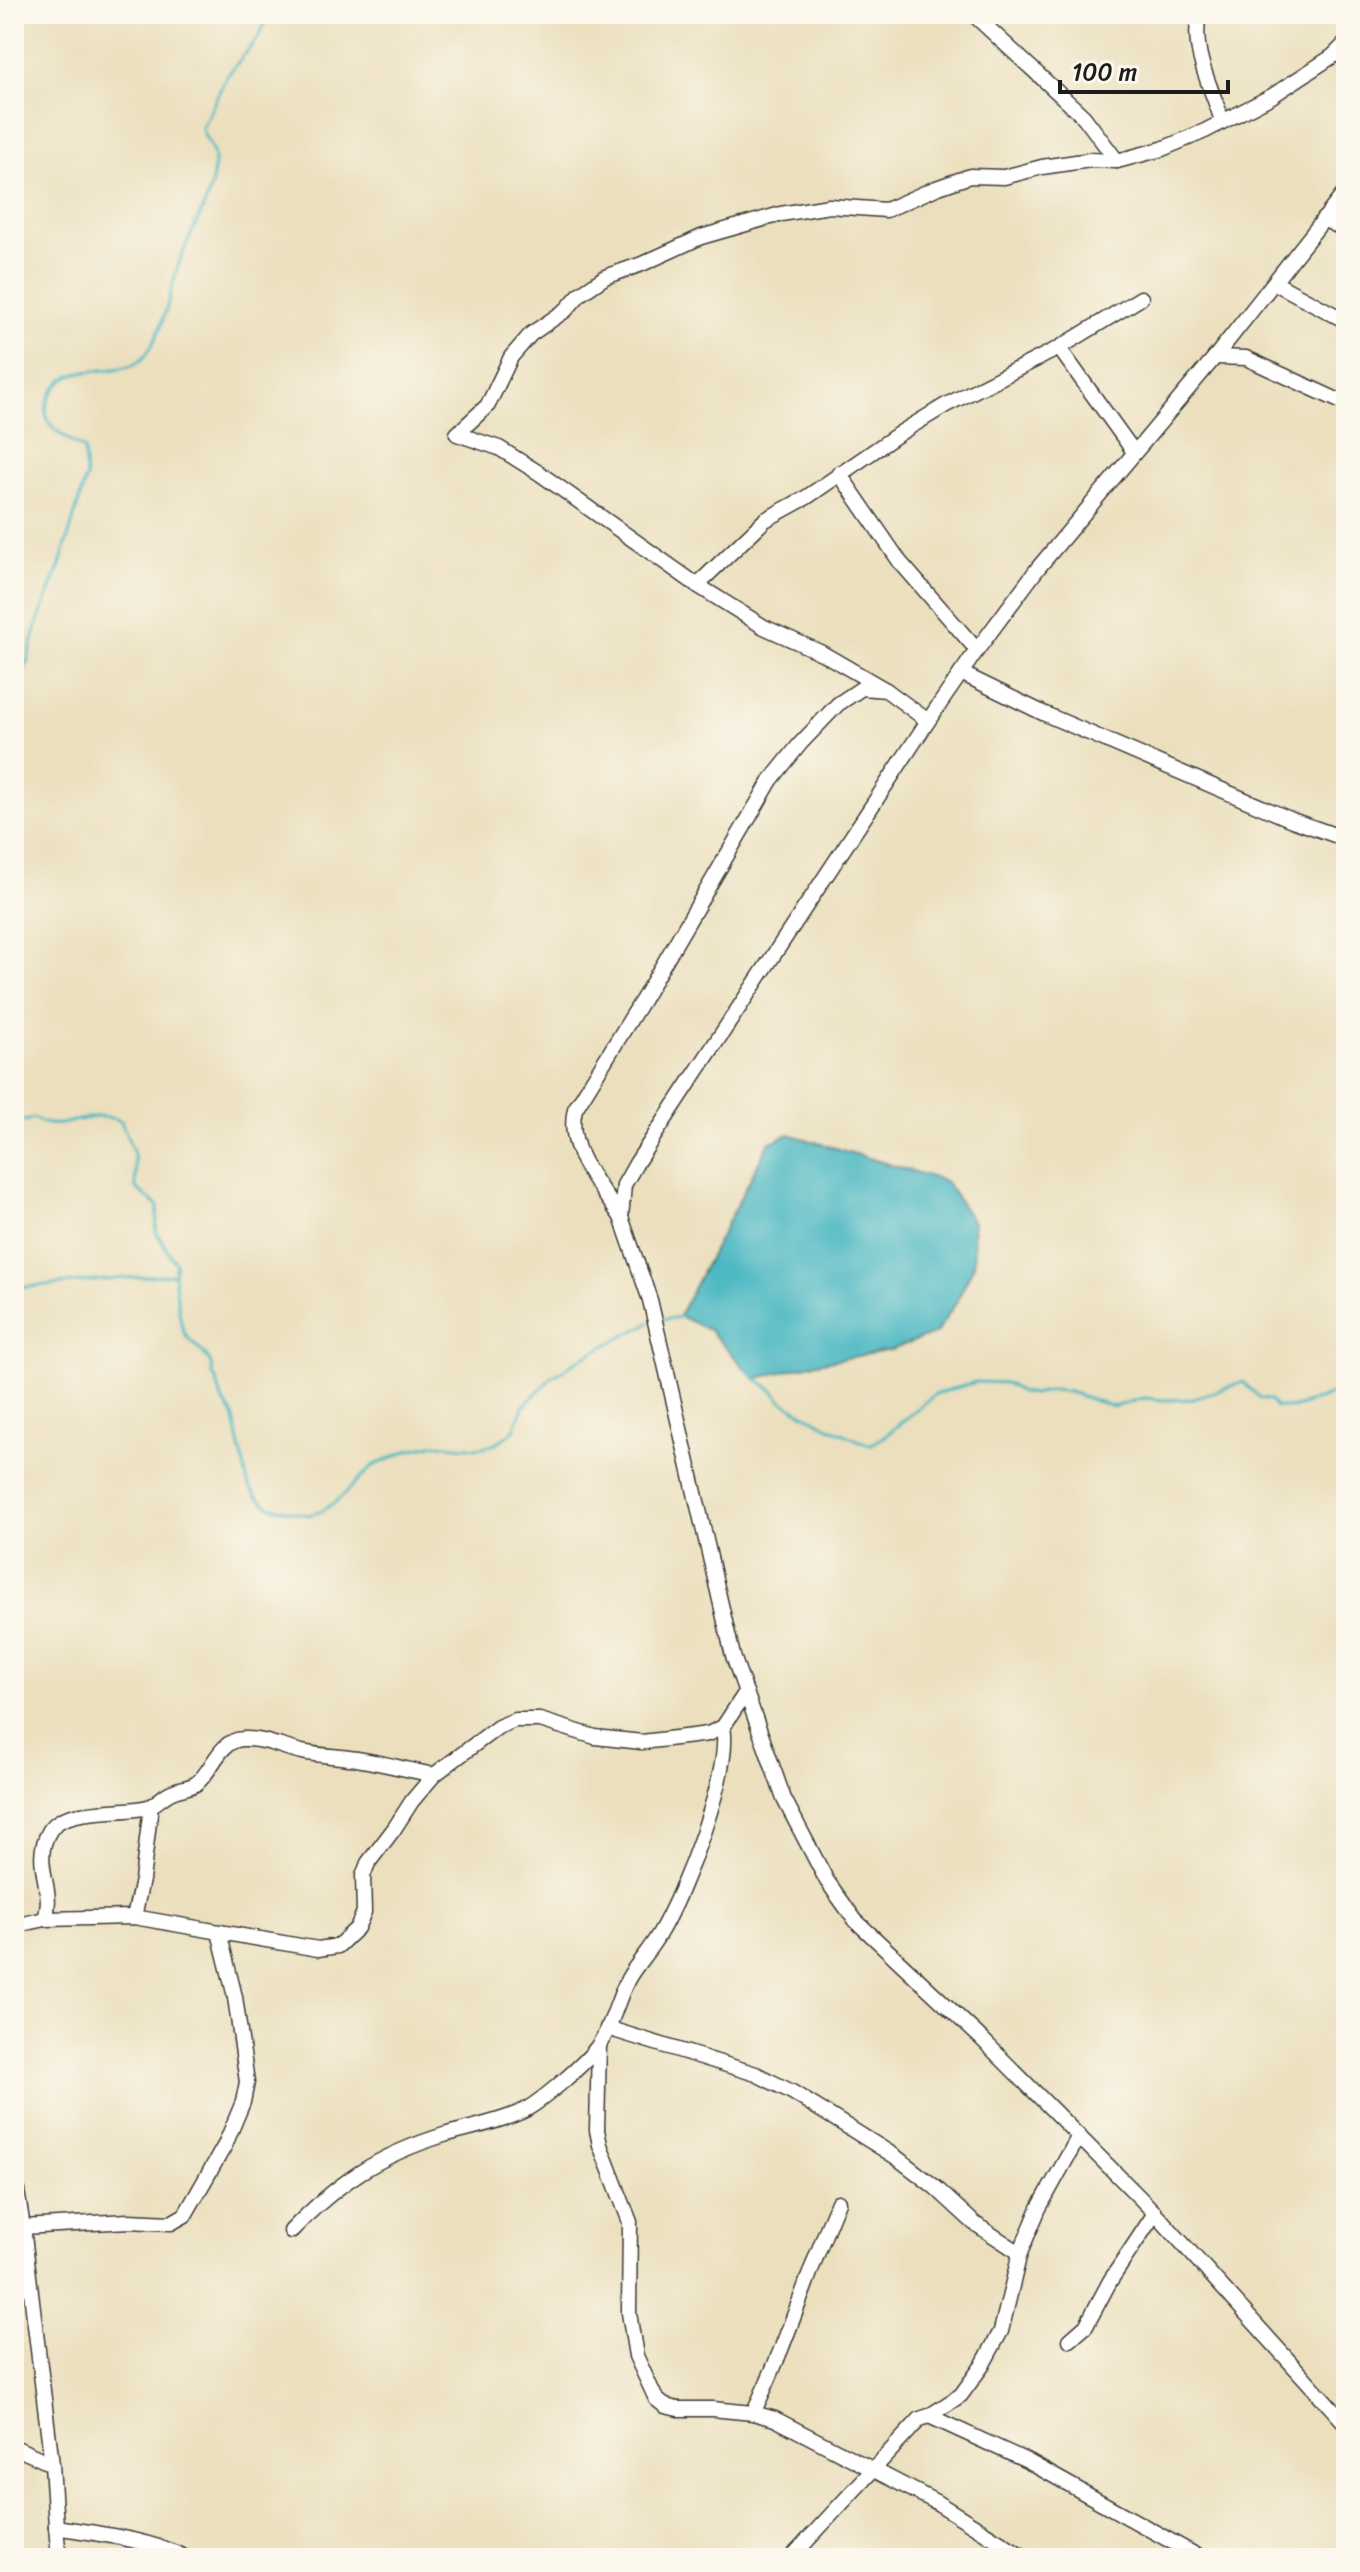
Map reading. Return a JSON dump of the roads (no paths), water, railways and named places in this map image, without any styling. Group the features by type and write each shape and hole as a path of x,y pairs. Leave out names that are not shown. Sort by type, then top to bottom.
{"street":[{"path":"973,14 1084,117 1117,161"},
{"path":"1199,14 1197,46 1200,62 1222,121"},
{"path":"928,721 886,690 822,653 764,627 697,585 499,448 457,434 488,405 511,357 531,334 605,277 701,237 781,214 829,206 886,210 970,176 1004,177 1074,162 1117,161 1162,149 1205,131 1272,96 1333,56 1346,43"},
{"path":"621,1217 624,1185 637,1162 977,650 1038,568 1215,357 1346,191"},
{"path":"1323,219 1346,230"},
{"path":"1275,283 1346,321"},
{"path":"697,585 765,520 807,497 946,405 1059,348 1141,298"},
{"path":"1059,348 1134,452"},
{"path":"1215,357 1246,358 1346,404"},
{"path":"839,473 900,562 977,650"},
{"path":"961,673 1011,700 1292,820 1346,839"},
{"path":"886,690 862,688 838,704 771,780 575,1109 571,1125 576,1148 621,1217 650,1300 733,1656 784,1799 827,1881 855,1920 982,2039 1155,2213 1346,2424"},
{"path":"14,1926 45,1919 134,1917 318,1949 338,1946 357,1928 364,1912 363,1876 368,1863 412,1801 434,1775 498,1727 515,1720 540,1720 595,1737 642,1742 708,1734 723,1727 746,1692"},
{"path":"291,2231 319,2201 357,2172 438,2137 527,2109 576,2070 599,2045 629,1979 660,1932 694,1855 714,1800 726,1741 723,1727"},
{"path":"45,1919 49,1909 42,1858 44,1843 54,1824 71,1817 151,1806 174,1791 197,1783 229,1742 241,1739 266,1741 304,1753 356,1759 434,1775"},
{"path":"134,1917 151,1806"},
{"path":"23,2227 128,2221 171,2223 185,2215 225,2145 246,2093 235,1997 219,1932"},
{"path":"607,2028 756,2074 792,2092 896,2157 974,2223 1020,2253"},
{"path":"599,2045 597,2130 630,2222 629,2313 636,2356 656,2399 665,2406 678,2409 753,2413 775,2419 936,2502 1026,2558"},
{"path":"791,2558 920,2419 961,2395 982,2366 1001,2331 1020,2253 1049,2188 1079,2136"},
{"path":"14,2173 52,2464 59,2558"},
{"path":"753,2413 776,2366 838,2202"},
{"path":"1070,2340 1086,2326 1110,2281 1155,2213"},
{"path":"929,2416 1027,2461 1201,2558"},
{"path":"14,2447 52,2464"},
{"path":"56,2527 116,2536 187,2558"}],"water":[{"path":"789,1134 945,1181 973,1222 974,1265 956,1303 936,1333 891,1350 812,1364 755,1379 709,1330 679,1316 769,1143"}],"waterway":[{"path":"14,687 27,662 86,477 84,449 51,424 47,418 48,401 56,387 67,378 133,365 143,358 157,336 180,260 202,212 213,175 214,157 202,128 226,77 258,38 269,14"},
{"path":"14,1117 52,1124 99,1117 121,1121 134,1154 136,1188 158,1206 156,1232 176,1264 174,1274"},
{"path":"14,1288 174,1274 182,1327 210,1362 222,1400 233,1415 248,1484 257,1497 269,1506 307,1515 320,1512 336,1502 373,1466 410,1450 436,1444 477,1448 496,1444 514,1430 523,1407 552,1377 649,1323"},
{"path":"660,1320 680,1317"},
{"path":"747,1370 785,1403 826,1426 870,1445 935,1394 976,1382 1005,1383 1021,1392 1033,1394 1053,1390 1069,1392 1114,1407 1143,1398 1193,1399 1243,1382 1260,1398 1270,1400 1275,1407 1293,1408 1346,1389"}]}
